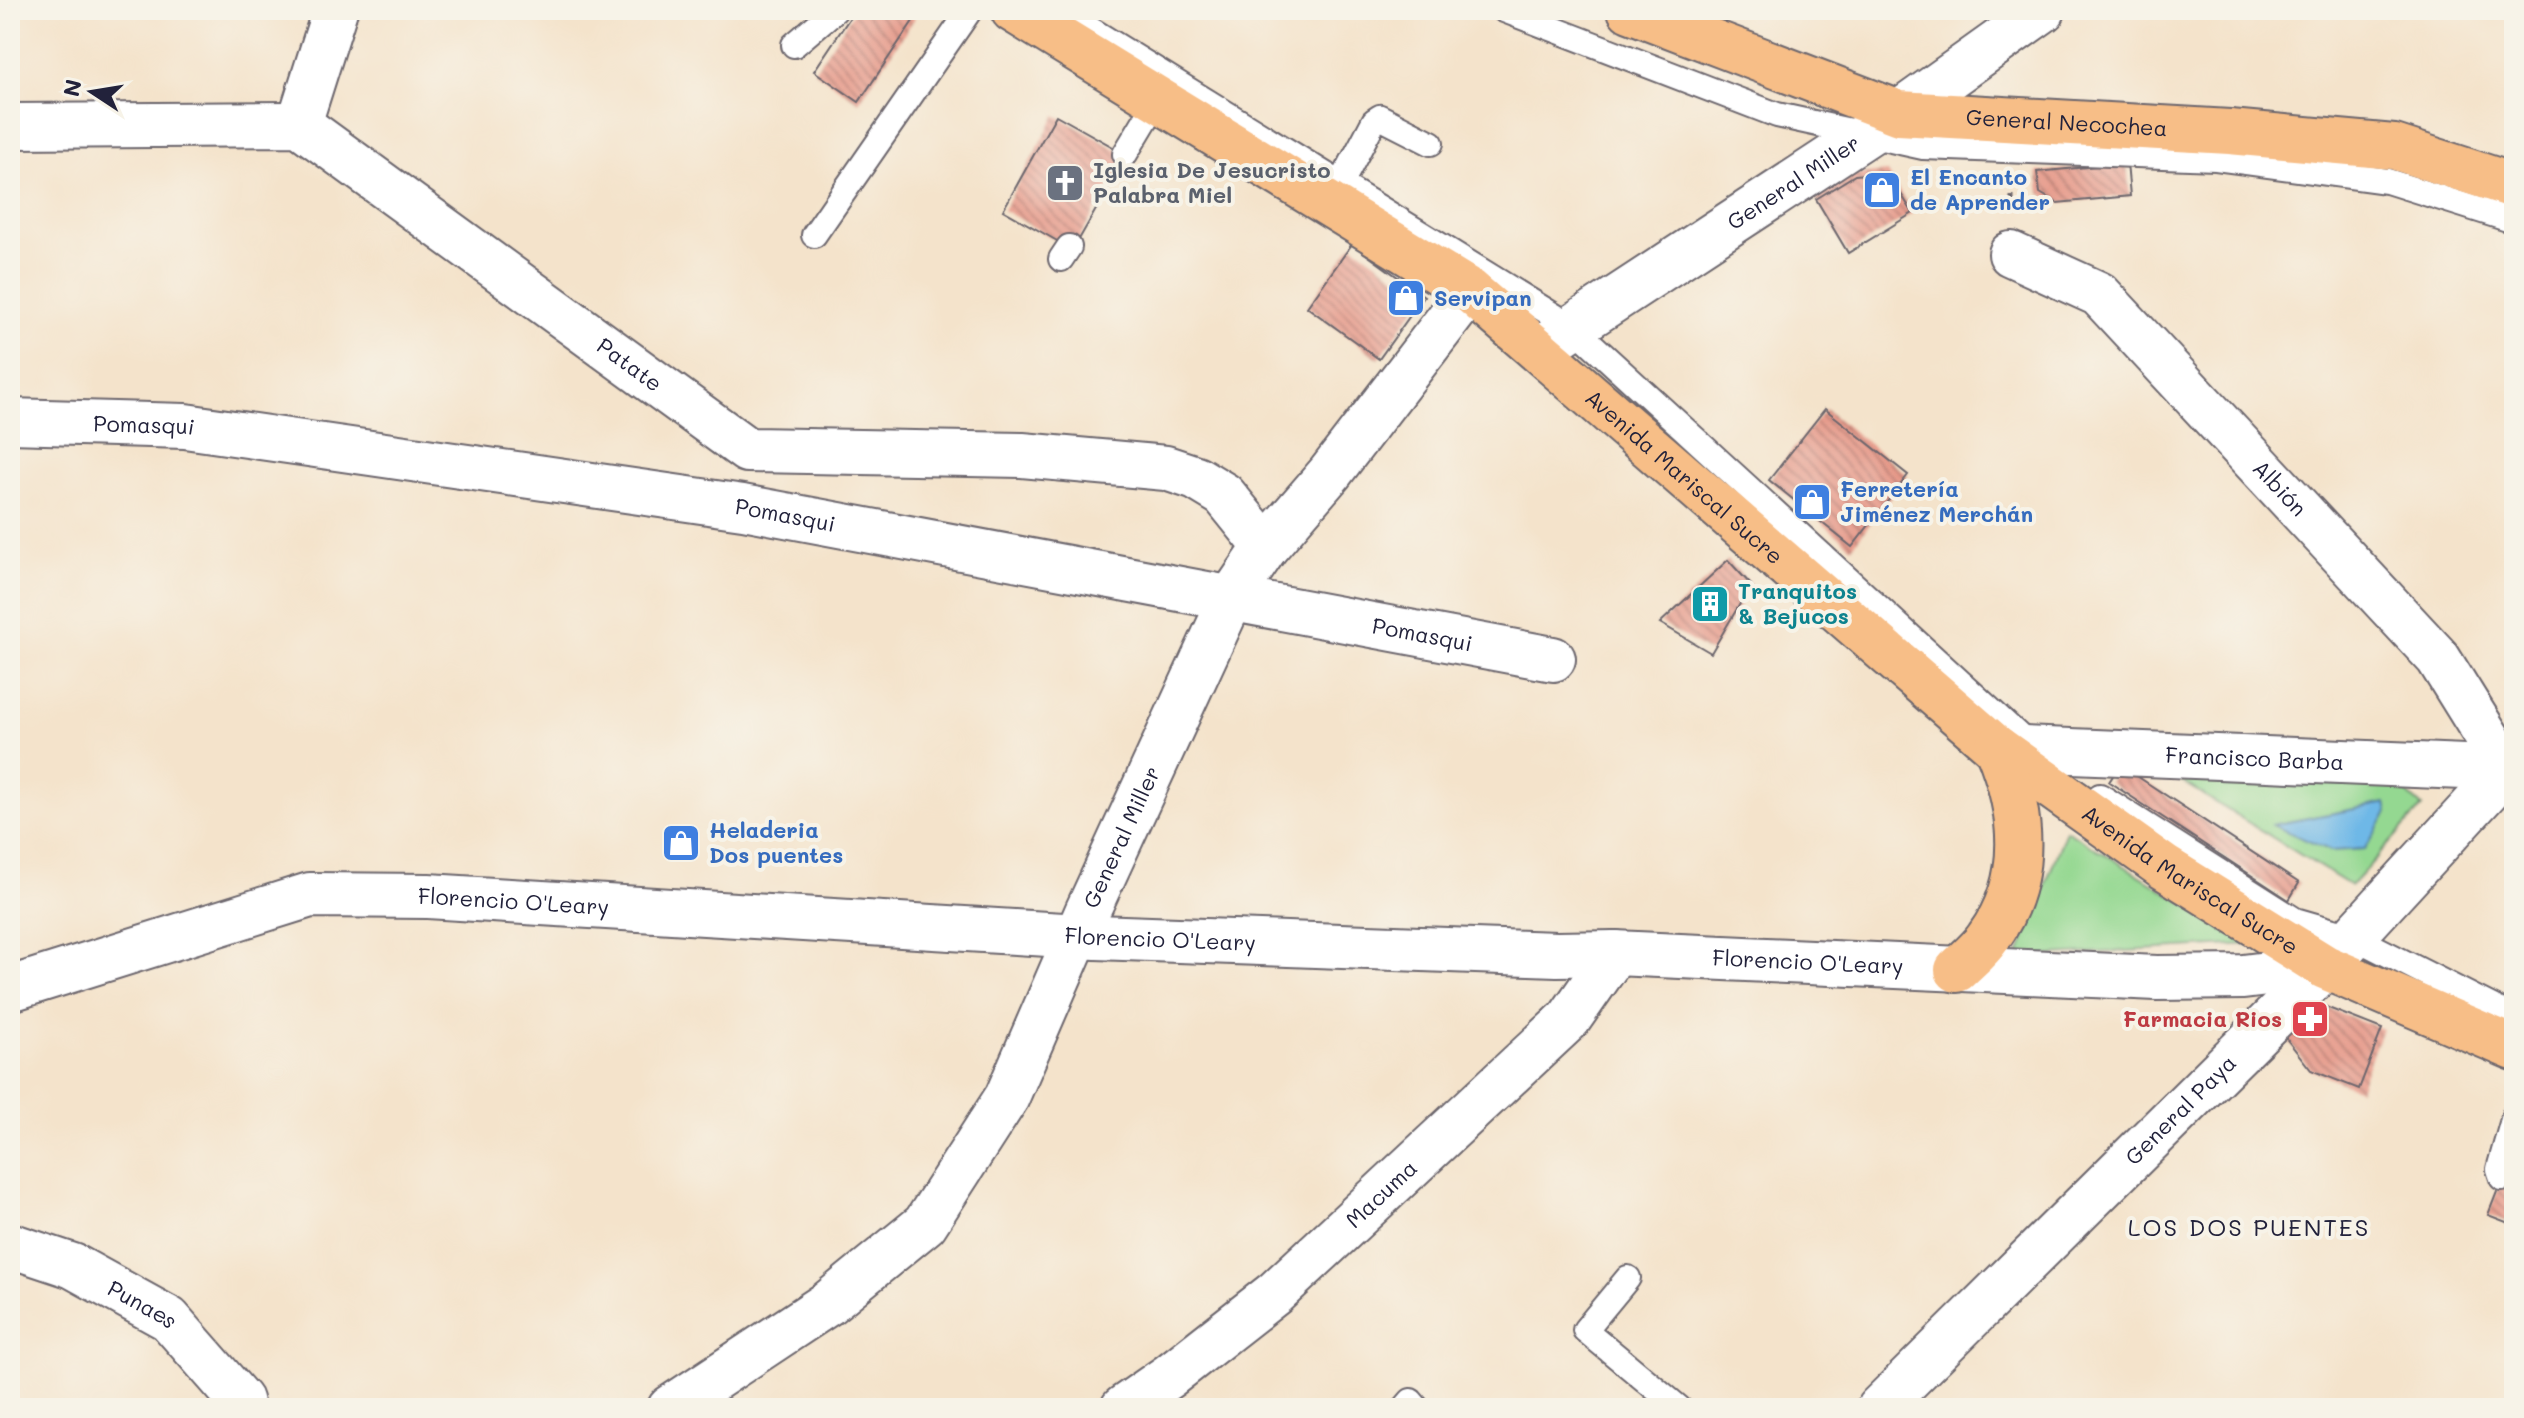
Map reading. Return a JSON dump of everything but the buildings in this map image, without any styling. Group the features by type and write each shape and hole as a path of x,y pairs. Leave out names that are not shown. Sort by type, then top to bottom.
{"main road":[{"name":"Avenida Mariscal Sucre","path":"1013,10 1158,99 1336,194 1470,291 1558,338 2016,749 2164,867 2340,952 2514,1048"},
{"name":"General Necochea","path":"1630,10 1883,124 2230,132 2394,147 2514,186"},
{"path":"1957,970 1988,938 2009,896 2018,856 2019,817 2013,787 2016,749"}],"street":[{"path":"10,126 299,124 335,10"},
{"name":"General Miller","path":"1558,338 1883,124 2043,10"},
{"name":"Patate","path":"299,124 747,450"},
{"name":"Albión","path":"2011,254 2099,294 2438,658 2510,769"},
{"name":"General Miller","path":"670,1408 827,1304 925,1224 1007,1097 1076,936 1232,597 1266,547 1330,473 1470,291"},
{"name":"Pomasqui","path":"10,421 185,426 743,507 1553,659"},
{"path":"743,507 735,492 735,475 747,450 1022,455 1166,468 1196,478 1224,495 1266,547"},
{"name":"Francisco Barba","path":"2016,749 2510,769"},
{"name":"General Paya","path":"1879,1408 2340,952 2510,769"},
{"name":"Florencio O'Leary","path":"10,989 310,895 428,896 1076,936 1557,954 1615,953 2171,978 2243,977 2340,952"},
{"name":"Macuma","path":"1123,1408 1275,1293 1569,1019 1615,953"},
{"name":"Punaes","path":"10,1245 73,1266 169,1319 240,1400 242,1408"}],"lane":[{"path":"794,45 835,10"},
{"path":"814,235 970,10"},
{"path":"1059,10 1558,338"},
{"path":"1504,10 1777,115 1883,124 1923,147 2216,158 2371,179 2514,221"},
{"path":"1125,154 1158,99"},
{"path":"1336,194 1374,121 1380,117 1431,143"},
{"path":"2340,952 2514,1018"},
{"path":"2505,1165 2514,1116"},
{"path":"1628,1278 1585,1330 1679,1408"},
{"path":"1405,1408 1411,1401 1417,1408"}],"path":[{"path":"2011,254 2013,151"}],"green space":[{"path":"2176,778 2399,786 2422,807 2351,886"},
{"path":"2066,830 2251,944 2018,957"}],"water":[{"path":"2386,803 2388,812 2365,849 2331,851 2272,825"}],"place":[{"name":"Iglesia De Jesucristo Palabra Miel","path":"1065,183"},
{"name":"El Encanto de Aprender","path":"1882,190"},
{"name":"Servipan","path":"1406,298"},
{"name":"Ferretería Jiménez Merchán","path":"1812,502"},
{"name":"Tranquitos & Bejucos","path":"1710,604"},
{"name":"Heladeria Dos puentes","path":"681,843"},
{"name":"Farmacia Rios","path":"2310,1019"}],"district":[{"name":"LOS DOS PUENTES","path":"2249,1228"}]}
